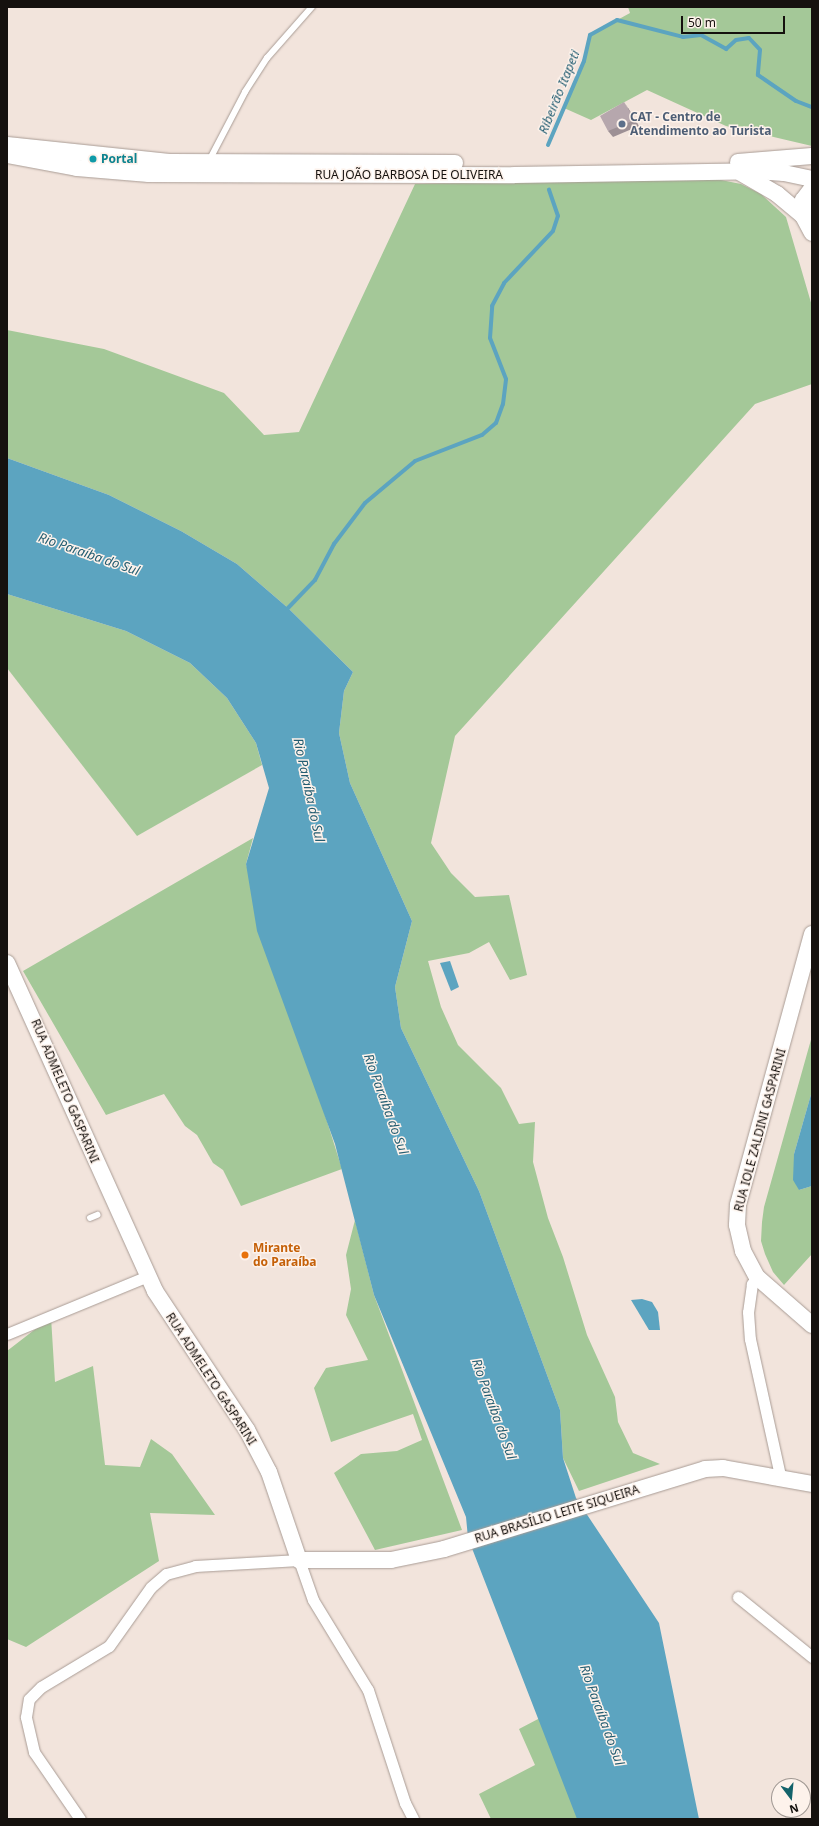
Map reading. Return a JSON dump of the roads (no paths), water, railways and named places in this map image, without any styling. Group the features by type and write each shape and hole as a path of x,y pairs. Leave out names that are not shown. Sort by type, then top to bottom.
{"main road":[{"name":"RUA JOÃO BARBOSA DE OLIVEIRA","path":"7,144 162,162 208,164 716,163 812,156"},
{"name":"RUA JOÃO BARBOSA DE OLIVEIRA","path":"7,155 77,168 157,174 514,175 738,171 784,172 812,179"},
{"path":"738,171 764,184 803,216 812,232"},
{"path":"803,216 803,200 812,188"},
{"name":"RUA IOLE ZALDINI GASPARINI","path":"812,934 738,1205 737,1226 743,1252 756,1277 812,1325"},
{"name":"RUA ADMELETO GASPARINI","path":"7,963 148,1276 197,1357 247,1430 269,1472 299,1560"},
{"name":"RUA BRASÍLIO LEITE SIQUEIRA","path":"299,1560 391,1560 444,1549 705,1469 723,1468 780,1476 812,1484"}],"street":[{"path":"7,1334 148,1276"},
{"path":"756,1277 752,1284 748,1312 750,1339 780,1476"},
{"path":"80,1819 34,1752 26,1717 29,1699 41,1687 108,1646 151,1588 166,1574 195,1566 299,1560"},
{"name":"RUA ADMELETO GASPARINI","path":"299,1560 316,1607 368,1690 405,1802 413,1819"},
{"path":"738,1597 812,1657"}],"lane":[{"path":"208,164 244,92 267,58 312,7"},
{"path":"90,1218 97,1215"}],"water":[{"name":"Rio Paraíba do Sul","path":"7,458 109,495 181,531 237,564 288,608 353,672 344,691 339,733 350,783 412,921 395,987 401,1028 479,1191 560,1410 563,1458 576,1498 659,1623 699,1819 577,1819 468,1538 466,1517 374,1295 335,1144 257,931 246,864 269,788 256,743 227,698 190,663 126,631 7,594"},
{"path":"450,961 459,987 451,991 440,963"},
{"path":"812,1091 812,1186 799,1190 793,1180 794,1154"},
{"path":"642,1299 652,1302 658,1312 660,1330 649,1330 631,1300"}],"waterway":[{"name":"Ribeirão Itapeti","path":"548,145 584,61 590,35 617,20 683,37 701,35 726,49 736,40 749,38 760,50 758,75 796,101 812,107"},
{"path":"288,608 315,580 334,544 365,503 415,461 482,435 496,423 503,404 506,379 490,338 492,306 504,283 553,231 558,216 549,190"}],"place":[{"name":"CAT - Centro de Atendimento ao Turista","path":"622,124"},
{"name":"Portal","path":"93,159"},
{"name":"Mirante do Paraíba","path":"245,1255"}]}
